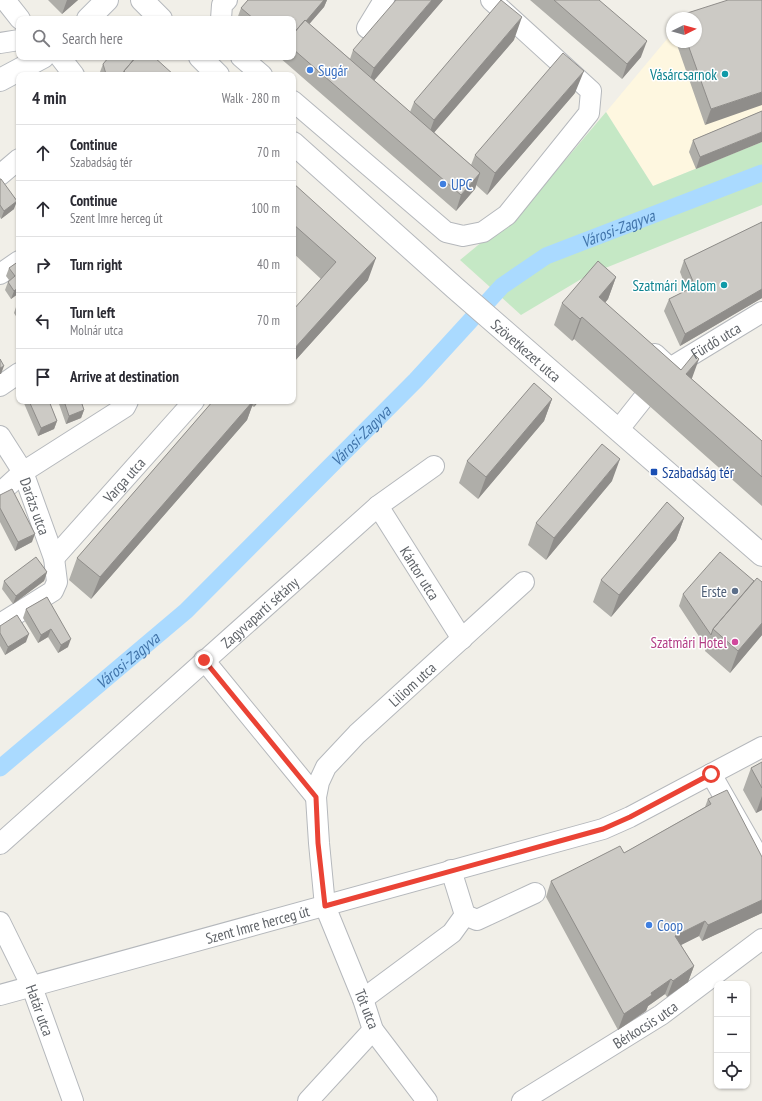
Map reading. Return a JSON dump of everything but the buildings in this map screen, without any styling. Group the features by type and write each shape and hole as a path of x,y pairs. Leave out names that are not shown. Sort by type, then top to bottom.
{"street":[{"path":"5,0 18,16"},
{"path":"142,0 159,16"},
{"path":"221,16 222,5 227,0"},
{"path":"367,28 384,0"},
{"path":"296,104 446,232 463,236 483,232 507,214 589,113 591,91 491,0"},
{"path":"0,43 16,40"},
{"path":"0,80 37,60"},
{"path":"62,60 72,72"},
{"path":"203,60 215,72"},
{"path":"244,60 258,72"},
{"name":"Szövetkezet utca","path":"296,146 456,288 762,555"},
{"path":"0,176 16,162"},
{"path":"0,274 16,263"},
{"name":"Fürdő utca","path":"642,342 670,368 762,312"},
{"path":"0,386 16,375"},
{"path":"619,429 642,400"},
{"path":"0,493 23,472 127,404"},
{"name":"Varga utca","path":"54,558 191,404"},
{"name":"Darázs utca","path":"0,436 23,472 54,558 56,582 53,591 0,624"},
{"name":"Zagyvaparti sétány","path":"0,844 378,506 434,466"},
{"name":"Kántor utca","path":"378,506 462,639"},
{"name":"Liliom utca","path":"325,906 318,843 316,797 319,782 326,767 357,734 524,582"},
{"path":"204,660 316,797"},
{"path":"762,747 711,774 762,863"},
{"name":"Szent Imre herceg út","path":"0,995 603,829 630,817 711,774"},
{"path":"451,870 465,915"},
{"path":"465,915 477,920 535,893"},
{"name":"Tót utca","path":"325,906 363,999 373,1030 427,1101"},
{"path":"363,999 452,933 465,915"},
{"name":"Határ utca","path":"0,922 32,987 73,1101"},
{"name":"Bérkocsis utca","path":"522,1101 661,1015 762,939"},
{"path":"308,1101 373,1030"}],"shaded area":[{"path":"762,3 762,142 653,186 606,112 666,40 666,48 702,48 702,38"}],"green space":[{"path":"606,112 653,186 762,142 762,205 588,275 521,315 460,260 528,204"}],"waterway":[{"name":"Városi-Zagyva","path":"0,768 186,611 416,380 502,286 546,256 762,173"}],"place":[{"name":"Sugár","path":"310,70"},
{"name":"Vásárcsarnok","path":"725,74"},
{"name":"UPC","path":"443,184"},
{"name":"Szatmári Malom","path":"724,285"},
{"name":"Szabadság tér","path":"654,472"},
{"name":"Erste","path":"735,591"},
{"name":"Szatmári Hotel","path":"735,642"},
{"name":"Coop","path":"649,925"}],"route":[{"path":"204,660 316,797 318,843 325,906 603,829 630,817 711,774"}]}
